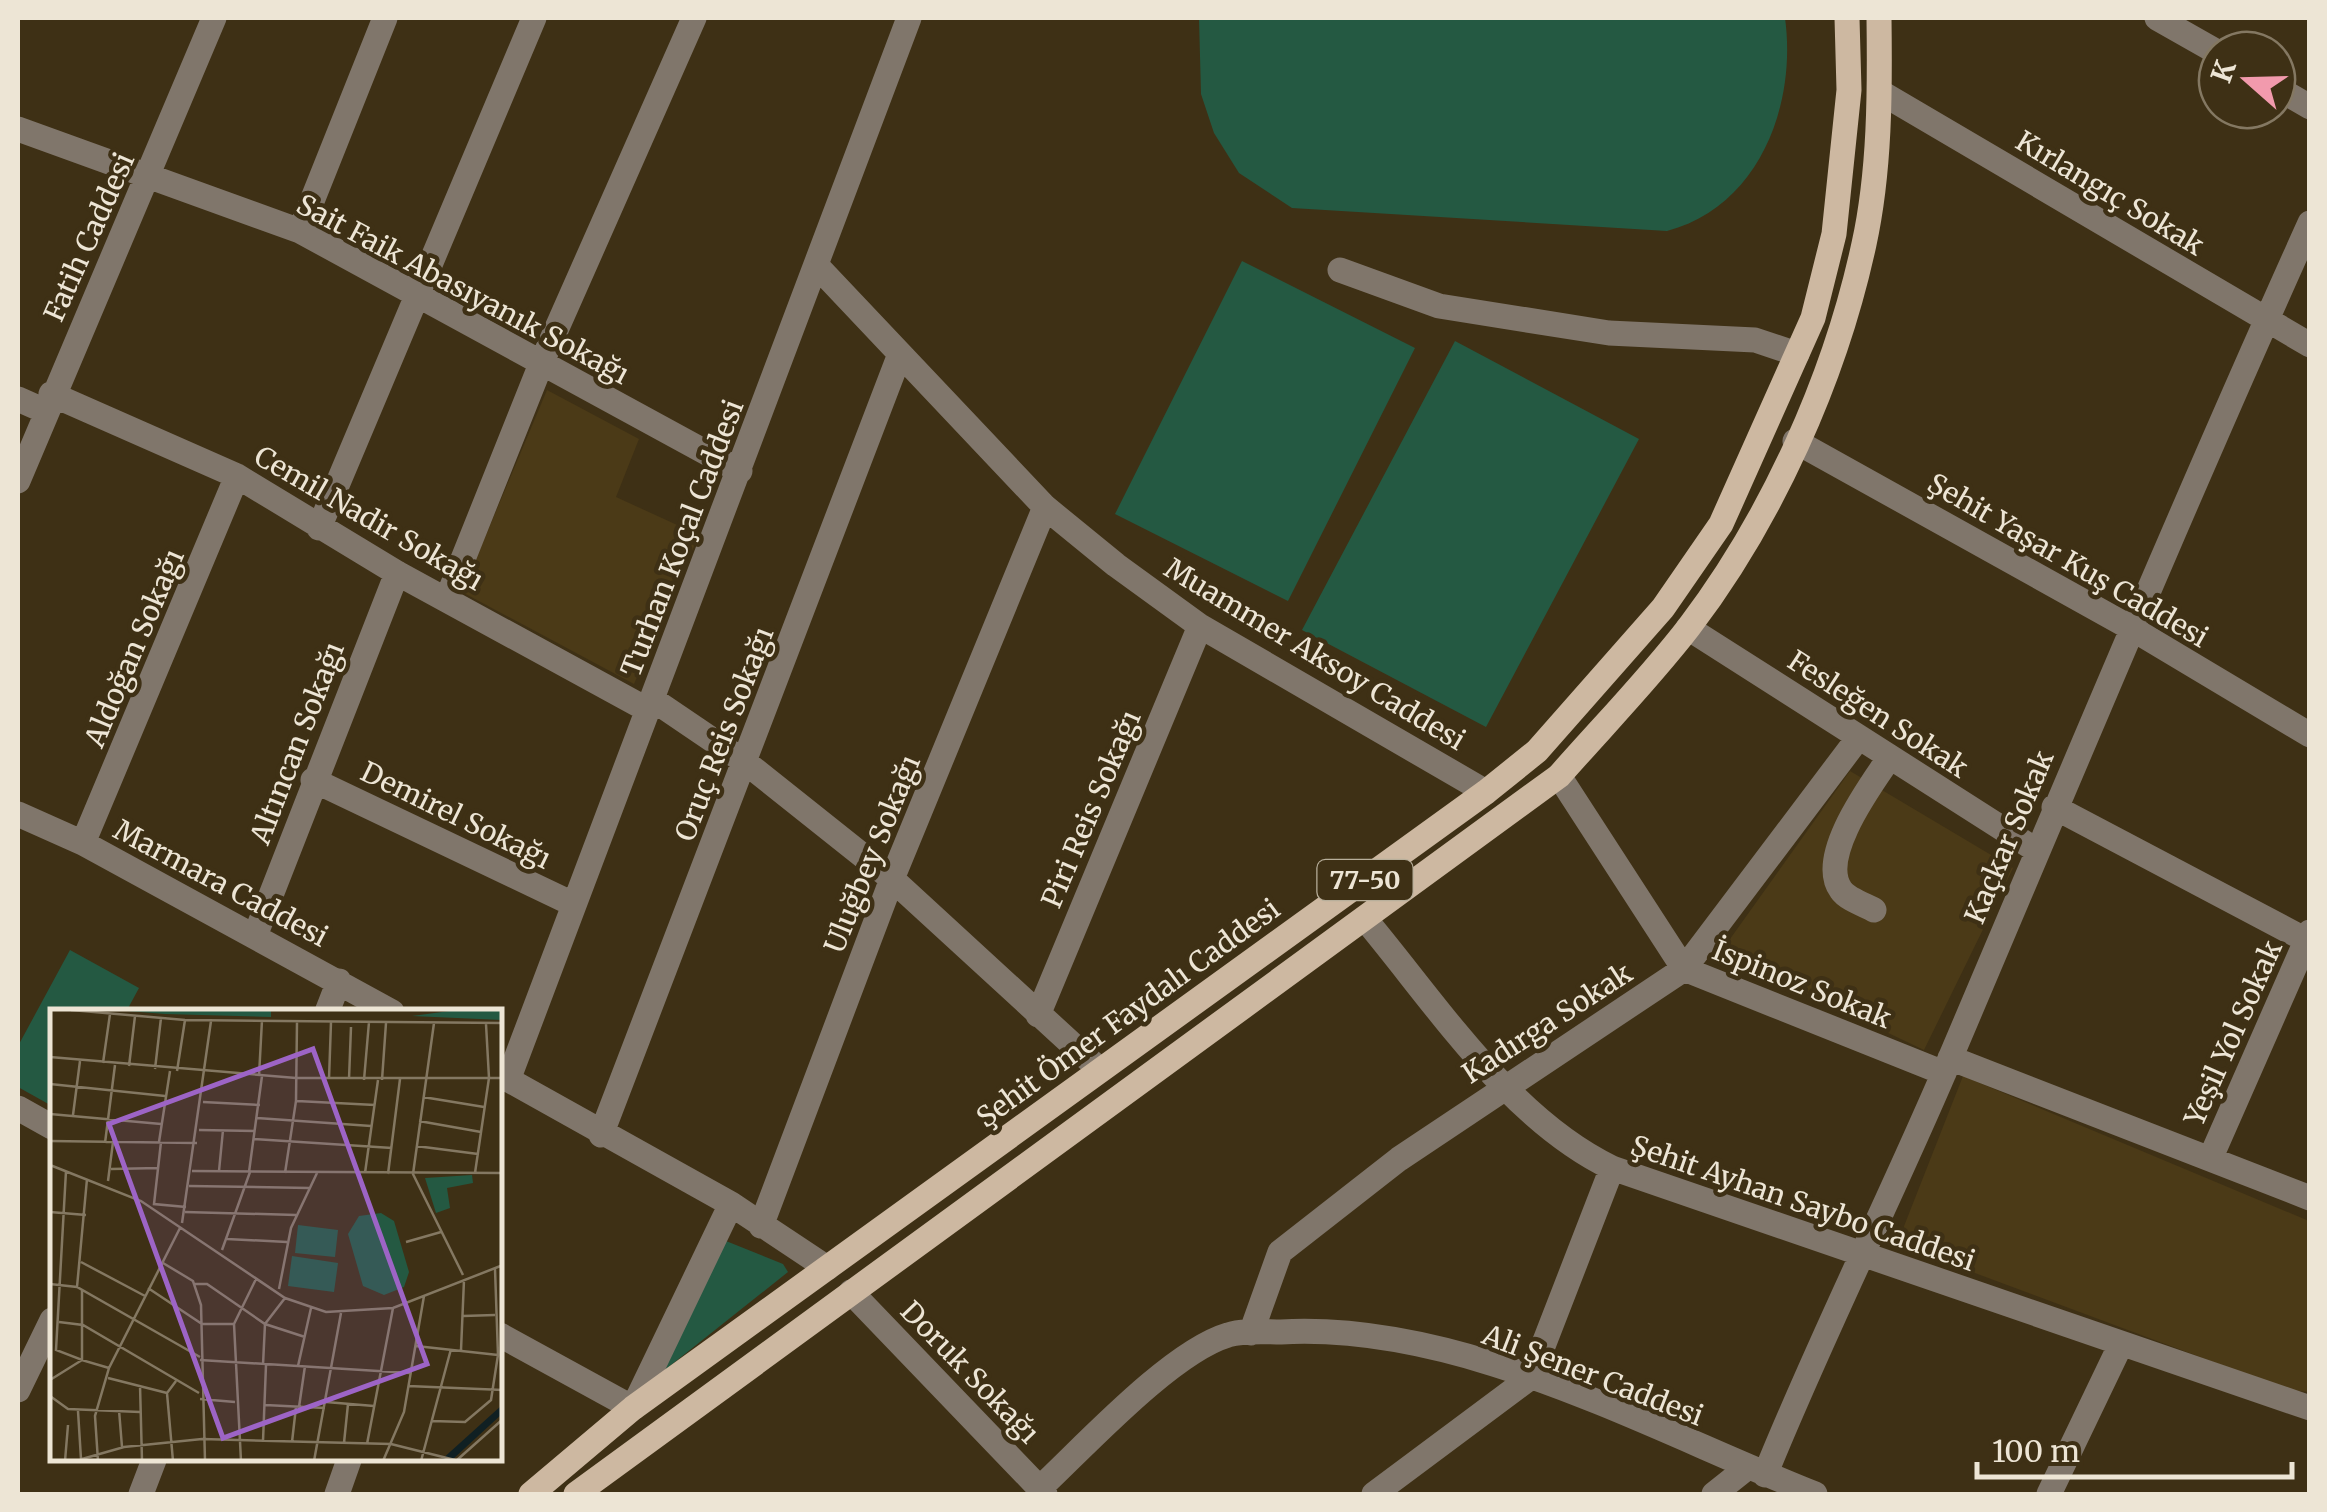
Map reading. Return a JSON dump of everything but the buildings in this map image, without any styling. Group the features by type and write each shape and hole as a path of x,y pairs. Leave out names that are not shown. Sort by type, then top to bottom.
{"main road":[{"name":"Şehit Ömer Faydalı Caddesi","path":"531,1494 633,1408 1486,792 1537,751 1663,608 1721,524 1767,428 1812,318 1834,234 1848,90 1847,18"},
{"name":"77-50","path":"576,1494 1559,776 1688,628 1748,540 1795,441 1842,328 1865,240 1880,92 1878,18"},
{"path":"1767,428 1795,441"},
{"path":"828,1268 851,1292"}],"street":[{"name":"Fatih Caddesi","path":"18,481 48,402 150,177 214,18"},
{"path":"300,231 385,18"},
{"path":"319,528 415,292 534,18"},
{"path":"447,600 542,364 694,18"},
{"name":"Turhan Koçal Caddesi","path":"504,1077 818,267 908,18"},
{"path":"2157,18 2187,25"},
{"name":"Kırlangıç Sokak","path":"1880,92 2310,345"},
{"name":"Sait Faik Abasıyanık Sokağı","path":"18,129 300,231 740,471"},
{"name":"Kaçkar Sokak","path":"1756,1471 1947,1066 2130,628 2310,222"},
{"name":"Muammer Aksoy Caddesi","path":"818,267 1046,508 1200,626 1486,792"},
{"path":"1340,270 1457,310 1609,333 1755,340 1798,354"},
{"name":"Oruç Reis Sokağı","path":"601,1135 900,354"},
{"name":"Cemil Nadir Sokağı","path":"18,399 48,402 237,476 397,573 650,704 746,762 892,879 1099,1069"},
{"name":"Şehit Yaşar Kuş Caddesi","path":"1795,441 2130,628 2310,735"},
{"name":"Aldoğan Sokağı","path":"84,843 237,476"},
{"name":"Uluğbey Sokağı","path":"760,1226 892,879 1046,508"},
{"name":"Altıncan Sokağı","path":"255,936 397,573"},
{"name":"Piri Reis Sokağı","path":"1038,1016 1200,626"},
{"name":"Fesleğen Sokak","path":"1688,628 2036,850"},
{"name":"Kadırga Sokak","path":"1251,1333 1280,1252 1399,1159 1684,969 1858,737"},
{"path":"1874,910 1842,893 1835,875 1839,844 1890,757"},
{"name":"İspinoz Sokak","path":"1559,776 1684,969 2211,1157 2310,1198"},
{"name":"Demirel Sokağı","path":"313,780 573,904"},
{"path":"2054,807 2306,949"},
{"name":"Marmara Caddesi","path":"18,814 84,843 387,1009"},
{"name":"Şehit Ayhan Saybo Caddesi","path":"1365,919 1505,1085 1565,1142 1612,1168 2120,1346 2310,1408"},
{"name":"Yeşil Yol Sokak","path":"2211,1157 2306,949"},
{"path":"328,1009 339,981"},
{"path":"504,1077 601,1135 730,1204 828,1268"},
{"path":"18,1108 50,1126"},
{"path":"1374,1494 1531,1377 1612,1168"},
{"path":"502,1336 633,1408 730,1204"},
{"name":"Doruk Sokağı","path":"851,1292 1043,1491"},
{"path":"18,1390 50,1324"},
{"name":"Ali Şener Caddesi","path":"1043,1491 1162,1374 1228,1334 1312,1330 1407,1342 1531,1377 1816,1494"},
{"path":"2049,1494 2120,1346"},
{"path":"142,1494 153,1462"},
{"path":"337,1494 349,1462"},
{"path":"1714,1494 1756,1471"}],"shaded area":[{"path":"547,390 639,439 616,497 699,535 634,684 462,592"},
{"path":"1850,771 2013,868 1924,1050 1720,953"},
{"path":"1963,1076 2309,1221 2309,1392 2289,1390 1897,1244"}],"green space":[{"path":"1199,18 1785,18 1785,85 1765,148 1748,176 1726,200 1699,219 1667,231 1292,208 1239,173 1214,133 1201,94"},
{"path":"1242,261 1415,348 1288,601 1115,514"},
{"path":"1455,341 1639,439 1486,727 1302,630"},
{"path":"70,950 139,988 128,1009 50,1009 50,1105 18,1087 18,1046"},
{"path":"726,1241 783,1264 788,1272 666,1369 659,1368"}]}
